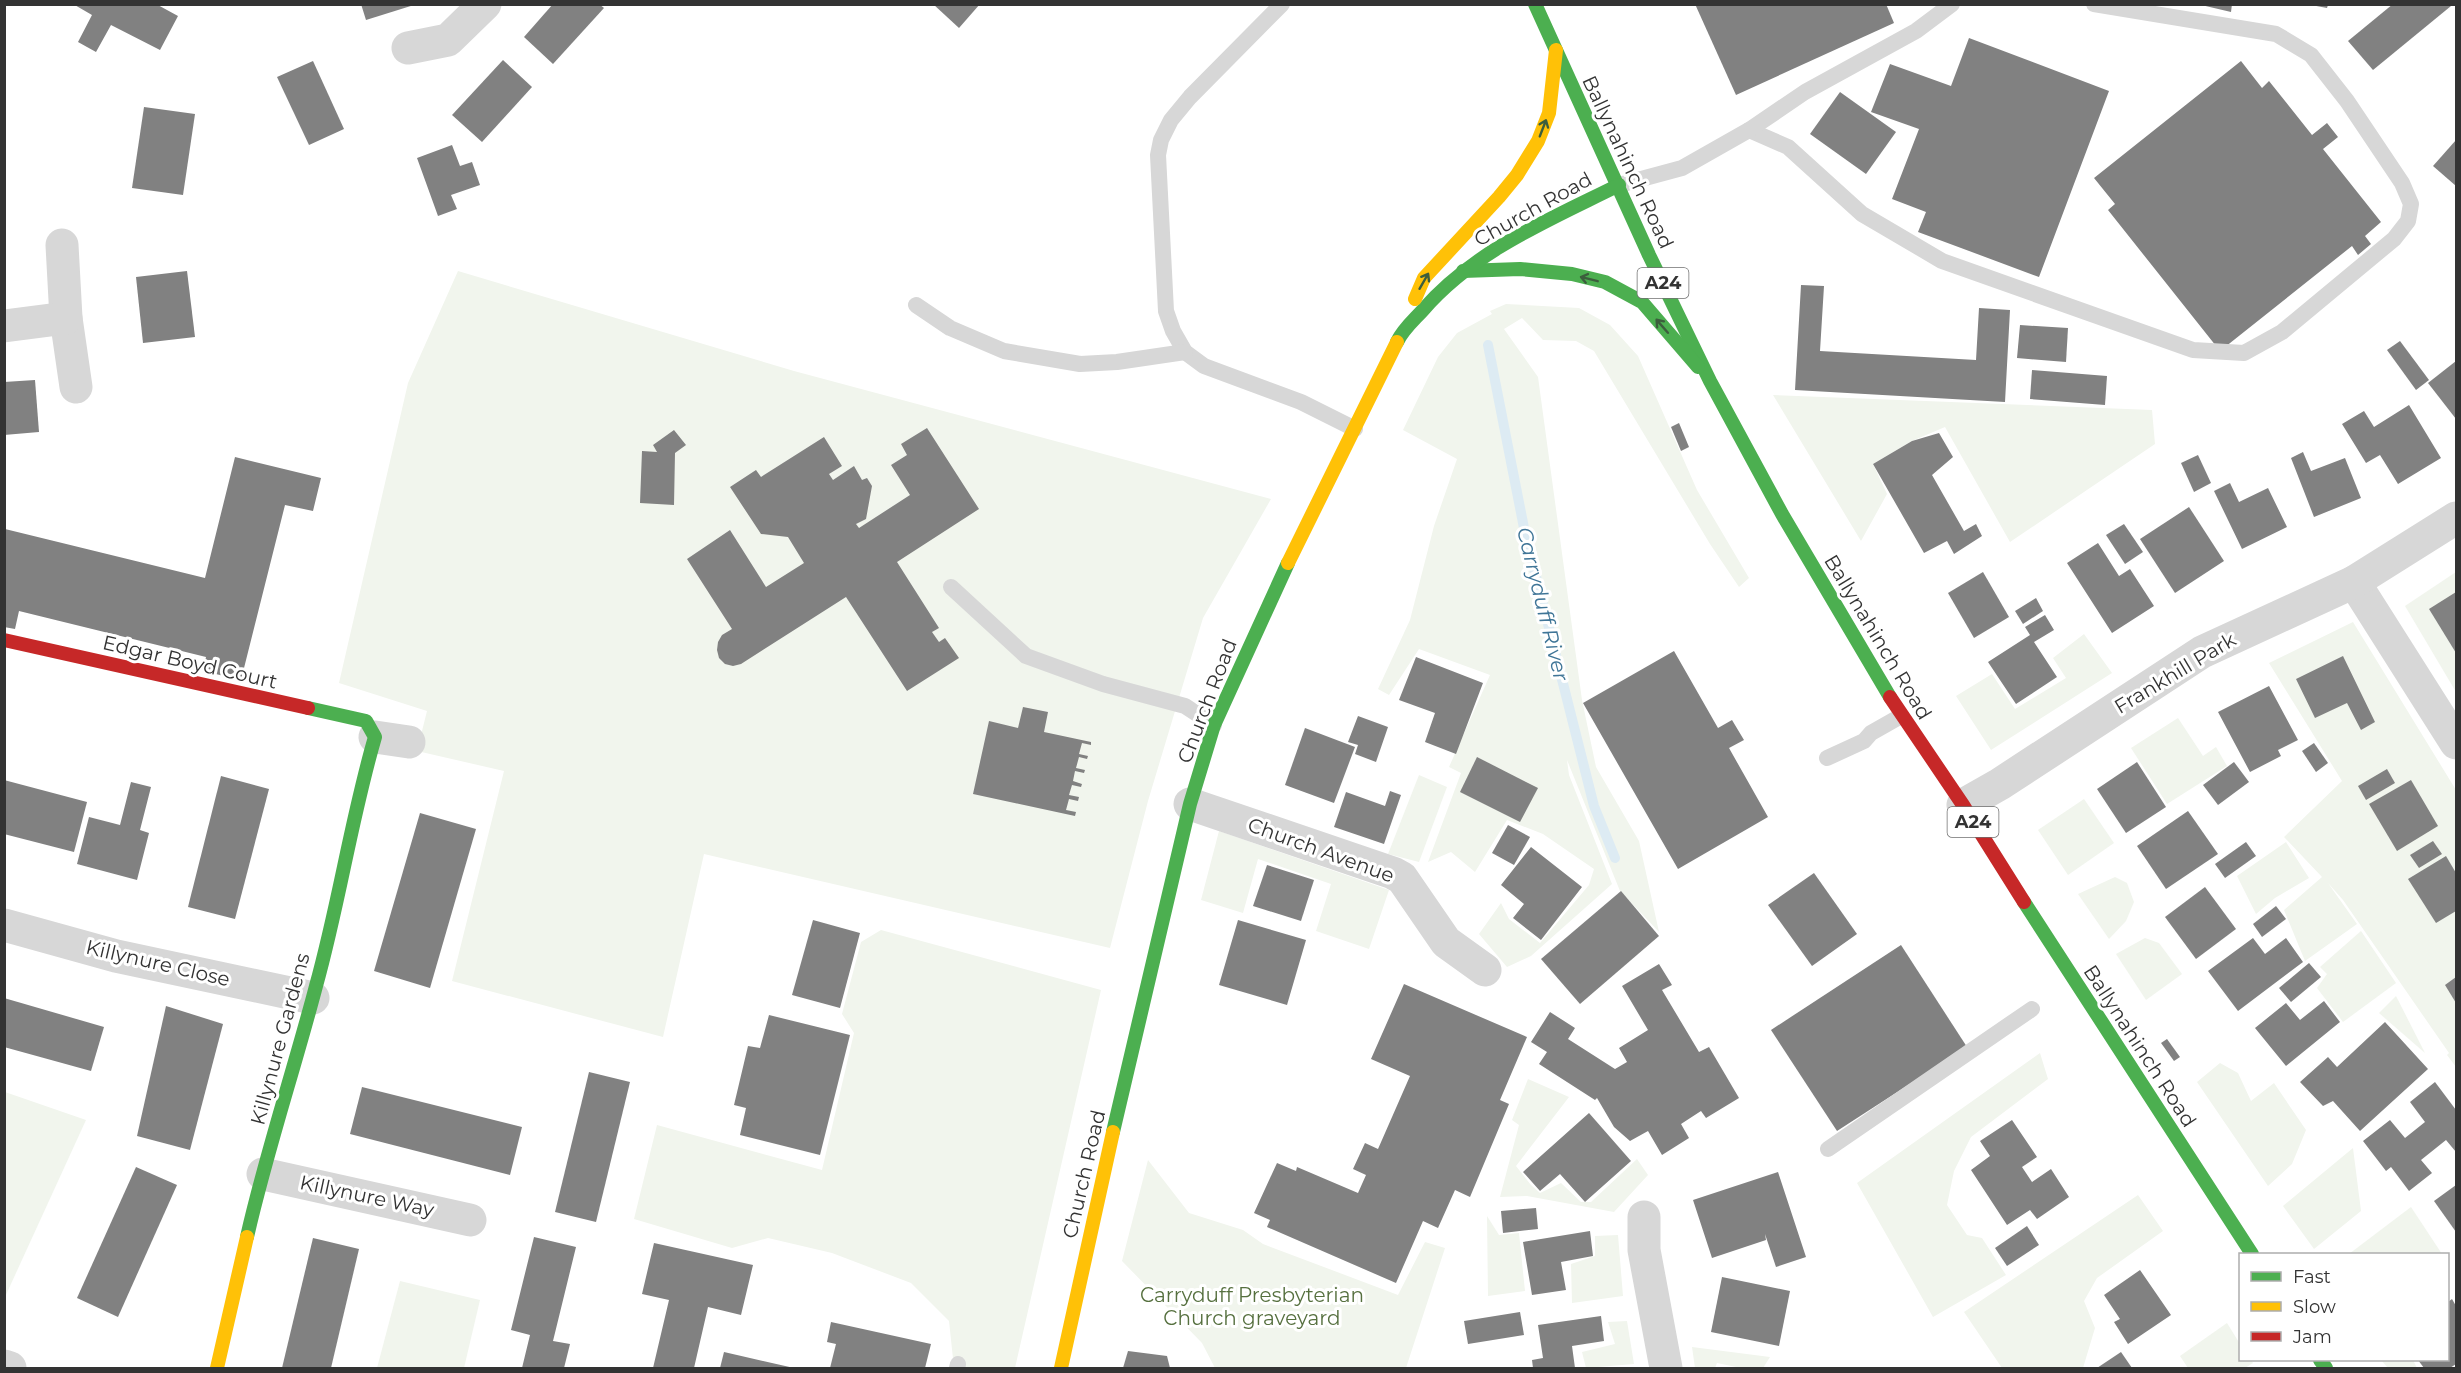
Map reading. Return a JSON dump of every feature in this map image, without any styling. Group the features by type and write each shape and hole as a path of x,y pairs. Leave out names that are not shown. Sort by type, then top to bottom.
{"main road":[{"name":"Ballynahinch Road","path":"1535,4 1591,130 1619,184 1649,255 1710,381 1782,514 1901,716 1963,805 2046,938 2251,1253"},
{"path":"1401,334 1424,278 1511,182 1538,141 1549,113 1556,50"},
{"name":"Church Road","path":"1061,1368 1190,804 1214,725 1307,521 1401,334 1433,298 1463,271 1514,237 1619,184"},
{"path":"1463,271 1520,268 1572,274 1605,282 1642,302 1710,381"},
{"name":"Edgar Boyd Court","path":"4,640 370,729"},
{"name":"Killynure Gardens","path":"217,1368 257,1192 313,998 358,796 370,729"}],"street":[{"path":"408,48 448,40 485,4"},
{"path":"62,245 66,318 76,387"},
{"path":"4,326 66,318"},
{"name":"Frankhill Park","path":"1963,805 2000,784 2202,652 2354,582 2457,518"},
{"path":"2354,582 2457,743"},
{"path":"370,729 409,742"},
{"name":"Church Avenue","path":"1190,804 1394,873 1402,878 1446,942 1485,970"},
{"name":"Killynure Close","path":"4,925 116,956 313,998"},
{"name":"Killynure Way","path":"263,1173 470,1220"},
{"path":"1644,1217 1643,1244 1666,1368"},
{"path":"4,1366 9,1368"}],"lane":[{"path":"1282,4 1190,97 1171,120 1161,140 1158,155 1166,311 1173,331 1185,352 1204,366 1301,402 1355,429"},
{"path":"1619,184 1682,168 1749,130 1805,92 1916,31 1952,4"},
{"path":"1749,130 1788,147 1862,214 1942,261 2193,350 2244,353 2282,332 2394,239 2408,221 2411,204 2402,183 2347,101 2311,55 2276,34 2108,9 2094,4"},
{"path":"916,305 950,328 1004,351 1080,364 1118,362 1185,352"},
{"path":"951,587 1026,656 1103,684 1185,706 1214,725"},
{"path":"1827,758 1864,741 1872,733 1901,716"},
{"path":"1828,1149 2031,1009"}],"green space":[{"path":"458,271 794,371 1271,499 1203,618 1148,801 1110,948 704,854 663,1037 452,981 504,771 417,751 427,711 339,683 408,383"},
{"path":"1506,304 1579,308 1610,325 1638,356 1697,490 1749,578 1739,587 1710,544 1594,351 1576,341 1543,340 1522,318 1504,329 1538,377 1582,700 1596,767 1639,841 1659,932 1620,891 1567,760 1569,775 1612,884 1531,956 1507,967 1479,934 1501,903 1509,919 1540,943 1589,885 1594,869 1543,834 1507,820 1475,872 1451,852 1428,862 1461,773 1449,767 1490,675 1419,649 1389,695 1378,689 1410,620 1434,526 1457,459 1403,430 1438,357 1457,333 1492,314 1490,311"},
{"path":"1773,395 2152,410 2155,444 2010,542 1945,427 1912,441 1873,464 1887,494 1861,541"},
{"path":"2456,572 2456,692 2405,606"},
{"path":"2353,622 2456,790 2456,1067 2447,1055 2449,1053 2343,900 2328,883 2357,924 2305,961 2284,910 2322,877 2284,837 2342,781 2269,663"},
{"path":"2084,634 2112,673 1991,750 1956,696 1992,674 2015,709 2066,678 2053,658"},
{"path":"2178,718 2203,756 2216,747 2227,766 2167,804 2131,748"},
{"path":"1419,775 1447,787 1419,862 1388,854"},
{"path":"2084,799 2114,843 2068,875 2038,830"},
{"path":"1219,831 1389,890 1369,949 1316,931 1331,884 1258,859 1243,913 1201,900"},
{"path":"2286,842 2309,878 2275,898 2256,914 2237,876"},
{"path":"2115,877 2127,883 2134,902 2126,921 2109,939 2078,894"},
{"path":"881,930 1101,990 1015,1368 954,1368 949,1321 911,1283 832,1253 768,1238 732,1248 634,1219 657,1125 822,1170 854,1033 842,1014 861,942"},
{"path":"2361,931 2396,983 2343,1022 2317,988 2327,974 2320,967"},
{"path":"2145,938 2159,943 2182,974 2146,1000 2116,954"},
{"path":"2396,996 2425,1053 2379,1013"},
{"path":"2040,1053 2048,1079 1971,1137 1954,1171 1947,1205 1967,1235 1982,1238 2006,1275 1933,1317 1857,1183"},
{"path":"2220,1063 2238,1073 2251,1101 2274,1083 2306,1130 2292,1164 2268,1186 2197,1082"},
{"path":"1528,1079 1569,1097 1516,1166 1540,1193 1561,1183 1581,1202 1591,1202 1637,1159 1648,1175 1614,1212 1527,1196 1500,1197 1519,1125 1512,1120"},
{"path":"5,1092 86,1120 5,1297 4,1296"},
{"path":"2353,1148 2361,1211 2314,1249 2283,1206"},
{"name":"Carryduff Presbyterian Church graveyard","path":"1148,1160 1189,1213 1243,1230 1263,1244 1398,1295 1425,1242 1445,1248 1406,1368 1215,1368 1202,1343 1122,1261"},
{"path":"2138,1195 2163,1231 2097,1278 2084,1301 2095,1328 2083,1368 2002,1368 1964,1312"},
{"path":"2411,1207 2441,1253 2350,1253"},
{"path":"1487,1216 1499,1235 1519,1233 1525,1291 1488,1296"},
{"path":"1618,1235 1623,1296 1572,1303 1571,1264 1595,1256 1595,1236"},
{"path":"400,1281 480,1300 464,1368 377,1368"},
{"path":"1627,1321 1634,1364 1586,1368 1582,1352 1615,1344 1608,1322"},
{"path":"2227,1323 2239,1342 2239,1361 2253,1363 2245,1368 2188,1368 2180,1356"},
{"path":"1692,1347 1770,1357 1763,1368 1741,1368 1717,1363 1715,1368 1695,1368"},
{"path":"2382,1361 2414,1361 2417,1368 2388,1368"}],"building":[{"path":"73,4 156,4 178,16 160,50 111,25 96,52 78,42 92,15"},
{"path":"361,4 414,4 414,5 366,20"},
{"path":"553,4 599,4 604,8 553,64 524,37"},
{"path":"933,4 980,4 959,28"},
{"path":"1695,4 1886,4 1894,23 1736,95"},
{"path":"2197,4 2232,4 2231,12"},
{"path":"2393,4 2451,6 2373,70 2348,41"},
{"path":"2311,5 2328,5 2327,8"},
{"path":"1969,38 2109,91 2039,277 1918,232 1926,212 1892,199 1919,129 1871,112 1890,64 1951,86"},
{"path":"503,60 532,87 482,142 452,115"},
{"path":"313,61 344,129 309,145 277,77"},
{"path":"2241,61 2262,88 2269,81 2312,135 2327,123 2338,137 2323,149 2381,222 2365,236 2371,244 2358,255 2352,246 2220,351 2108,210 2115,204 2094,178"},
{"path":"1840,92 1896,132 1866,174 1810,134"},
{"path":"144,107 195,114 183,195 132,188"},
{"path":"2456,140 2456,186 2433,166"},
{"path":"452,145 460,166 472,162 480,185 451,195 457,209 438,216 417,158"},
{"path":"187,271 195,337 143,343 136,277"},
{"path":"1801,285 1824,286 1820,351 1976,360 1979,308 2010,310 2005,402 1795,390"},
{"path":"2020,325 2068,328 2066,362 2017,358"},
{"path":"2400,341 2429,380 2416,390 2387,350"},
{"path":"2456,361 2456,419 2428,383"},
{"path":"2032,370 2107,376 2105,405 2030,399"},
{"path":"35,380 39,432 4,435 4,382"},
{"path":"2409,405 2441,458 2398,484 2380,455 2366,463 2342,424 2364,411 2374,427"},
{"path":"1679,423 1689,447 1681,451 1671,427"},
{"path":"927,428 979,509 897,562 939,628 932,632 939,642 945,638 959,658 907,691 846,597 741,664 733,666 725,664 719,658 718,642 722,635 732,629 687,559 730,530 766,587 804,563 788,537 761,534 730,487 756,470 761,477 824,437 842,466 829,474 833,480 854,466 862,480 867,478 872,486 866,519 856,524 859,528 910,495 891,465 907,455 901,444"},
{"path":"674,430 686,445 675,453 674,505 640,503 642,451 657,452 653,445"},
{"path":"1939,433 1953,457 1932,475 1964,531 1976,524 1982,536 1954,554 1947,541 1924,553 1873,464 1912,441"},
{"path":"2303,452 2311,471 2345,458 2361,498 2314,517 2291,458"},
{"path":"2198,455 2211,483 2194,492 2181,463"},
{"path":"235,457 321,478 313,511 285,505 241,680 203,671 206,657 19,611 15,629 4,627 5,529 205,578"},
{"path":"2230,483 2239,502 2268,488 2287,527 2242,549 2214,491"},
{"path":"2189,507 2224,561 2175,593 2140,539"},
{"path":"2124,524 2143,552 2125,564 2106,535"},
{"path":"2098,543 2119,576 2130,569 2154,606 2112,633 2067,563"},
{"path":"1983,572 2009,617 1974,638 1948,593"},
{"path":"2456,592 2456,653 2429,609"},
{"path":"2036,598 2043,611 2023,624 2015,611"},
{"path":"2045,615 2054,630 2034,642 2057,677 2016,704 1988,662 2030,635 2025,627"},
{"path":"1674,651 1718,728 1732,720 1744,740 1729,748 1768,817 1678,869 1583,703"},
{"path":"2343,656 2375,722 2361,730 2347,703 2315,718 2296,679"},
{"path":"1416,657 1483,683 1456,754 1425,742 1435,713 1399,700"},
{"path":"2269,686 2298,740 2278,750 2281,756 2250,772 2218,712"},
{"path":"1023,707 1048,712 1044,732 1091,742 1091,745 1082,743 1079,754 1088,756 1087,759 1079,757 1076,768 1085,770 1084,773 1075,771 1073,781 1082,784 1081,787 1072,785 1069,795 1079,797 1078,801 1069,799 1066,810 1076,812 1075,816 973,794 989,721 1018,728"},
{"path":"1358,716 1388,727 1376,762 1355,754 1358,745 1348,742"},
{"path":"1305,728 1355,747 1334,803 1285,785"},
{"path":"2314,743 2328,763 2316,772 2302,751"},
{"path":"1477,757 1538,788 1520,822 1460,792"},
{"path":"2137,762 2166,807 2126,833 2097,789"},
{"path":"2234,762 2249,782 2218,805 2203,785"},
{"path":"2387,769 2395,783 2366,800 2358,786"},
{"path":"221,776 269,789 235,919 188,907"},
{"path":"4,780 87,802 74,852 4,834"},
{"path":"2411,780 2438,826 2397,851 2369,804"},
{"path":"131,782 151,787 140,830 149,833 137,880 77,864 89,817 120,825"},
{"path":"1390,791 1401,795 1384,844 1334,827 1346,792 1385,806"},
{"path":"2188,811 2218,854 2166,889 2137,846"},
{"path":"420,813 476,829 430,988 374,971"},
{"path":"1508,825 1530,837 1514,865 1492,853"},
{"path":"2433,841 2442,854 2419,868 2410,855"},
{"path":"2246,842 2256,856 2225,878 2215,864"},
{"path":"1531,847 1582,887 1541,940 1513,918 1524,904 1501,885"},
{"path":"2446,856 2456,873 2456,911 2436,923 2408,879"},
{"path":"1267,865 1314,880 1301,921 1253,906"},
{"path":"1814,873 1857,934 1812,966 1768,905"},
{"path":"2205,887 2236,929 2196,959 2165,917"},
{"path":"1621,891 1659,936 1580,1004 1541,959"},
{"path":"2276,906 2286,919 2262,937 2253,924"},
{"path":"813,920 860,933 840,1008 792,995"},
{"path":"1238,920 1306,940 1287,1005 1219,985"},
{"path":"2253,938 2265,954 2286,938 2303,962 2238,1011 2208,971"},
{"path":"1901,945 1967,1047 1837,1131 1771,1030"},
{"path":"2309,963 2321,977 2291,1002 2279,988"},
{"path":"1659,964 1672,985 1662,990 1699,1052 1709,1047 1739,1098 1706,1118 1701,1111 1681,1124 1689,1138 1662,1155 1648,1131 1630,1141 1614,1127 1597,1098 1595,1100 1539,1064 1547,1052 1531,1042 1550,1012 1575,1028 1568,1039 1615,1069 1627,1062 1619,1048 1648,1030 1622,986"},
{"path":"2456,977 2456,1003 2445,985"},
{"path":"1404,984 1527,1037 1500,1100 1509,1104 1470,1197 1455,1190 1438,1228 1423,1221 1396,1283 1267,1227 1270,1220 1254,1213 1277,1163 1296,1171 1297,1167 1358,1193 1366,1175 1353,1169 1365,1143 1378,1149 1410,1076 1371,1059"},
{"path":"4,998 104,1027 91,1071 4,1047"},
{"path":"2324,1001 2340,1022 2286,1066 2255,1028 2286,1003 2300,1020"},
{"path":"166,1006 223,1024 190,1150 137,1136"},
{"path":"769,1015 850,1035 820,1155 740,1135 746,1108 734,1105 748,1046 760,1048"},
{"path":"2385,1022 2428,1069 2360,1131 2333,1101 2323,1106 2300,1082 2328,1057 2337,1067"},
{"path":"2167,1039 2180,1057 2174,1061 2161,1043"},
{"path":"589,1072 630,1082 596,1222 555,1212"},
{"path":"2435,1082 2456,1110 2456,1152 2446,1140 2421,1160 2432,1173 2409,1191 2391,1167 2386,1171 2363,1141 2390,1120 2405,1138 2425,1122 2410,1102"},
{"path":"362,1087 522,1127 510,1175 350,1134"},
{"path":"1589,1113 1631,1161 1585,1202 1560,1174 1540,1191 1523,1172"},
{"path":"2012,1120 2037,1157 2022,1167 2032,1182 2051,1169 2069,1197 2037,1219 2030,1210 2007,1225 1971,1170 1990,1156 1980,1141"},
{"path":"136,1167 177,1185 118,1317 77,1298"},
{"path":"1778,1172 1806,1257 1776,1267 1765,1234 1766,1240 1712,1258 1693,1200"},
{"path":"2456,1185 2456,1232 2434,1201"},
{"path":"1536,1208 1538,1229 1503,1233 1501,1211"},
{"path":"2027,1226 2039,1245 2007,1266 1995,1248"},
{"path":"1590,1231 1593,1256 1561,1262 1566,1290 1532,1295 1523,1242"},
{"path":"534,1237 576,1247 553,1341 570,1344 564,1368 522,1368 530,1335 511,1330"},
{"path":"313,1238 359,1249 331,1368 282,1368"},
{"path":"654,1243 753,1265 741,1315 708,1307 694,1368 653,1368 669,1300 642,1294"},
{"path":"2140,1270 2171,1315 2128,1344 2114,1322 2120,1319 2104,1295"},
{"path":"1722,1277 1790,1291 1779,1346 1711,1332"},
{"path":"2452,1299 2456,1306 2456,1364 2450,1368 2424,1368 2419,1361 2449,1361 2449,1301"},
{"path":"1520,1312 1524,1335 1468,1344 1464,1321"},
{"path":"1601,1316 1604,1341 1572,1346 1575,1368 1533,1368 1532,1360 1543,1358 1538,1325"},
{"path":"831,1322 931,1344 925,1368 830,1368 836,1344 827,1342"},
{"path":"1128,1351 1167,1356 1170,1368 1123,1368"},
{"path":"724,1352 794,1368 720,1368"},
{"path":"2121,1352 2132,1368 2097,1368"}],"waterway":[{"name":"Carryduff River","path":"1488,345 1525,533 1594,806 1615,858"}],"traffic: fast":[{"path":"1535,4 1649,255 1710,381 1782,514 1890,697"},
{"path":"1397,342 1402,333 1443,289 1489,253 1540,224 1619,185"},
{"path":"1463,271 1520,269 1572,274 1605,282 1642,302 1698,367"},
{"path":"1113,1132 1190,804 1214,725 1288,563"},
{"path":"247,1237 332,924 375,737 366,721 308,708"},
{"path":"2024,902 2251,1253"},
{"path":"2321,1361 2326,1368"}],"traffic: slow":[{"path":"1415,299 1424,278 1499,197 1517,175 1538,141 1549,113 1556,50"},
{"path":"1288,563 1397,342"},
{"path":"1061,1368 1113,1132"},
{"path":"217,1368 247,1237"}],"traffic: jam":[{"path":"4,640 308,708"},
{"path":"1890,697 1963,805 2024,902"}]}
